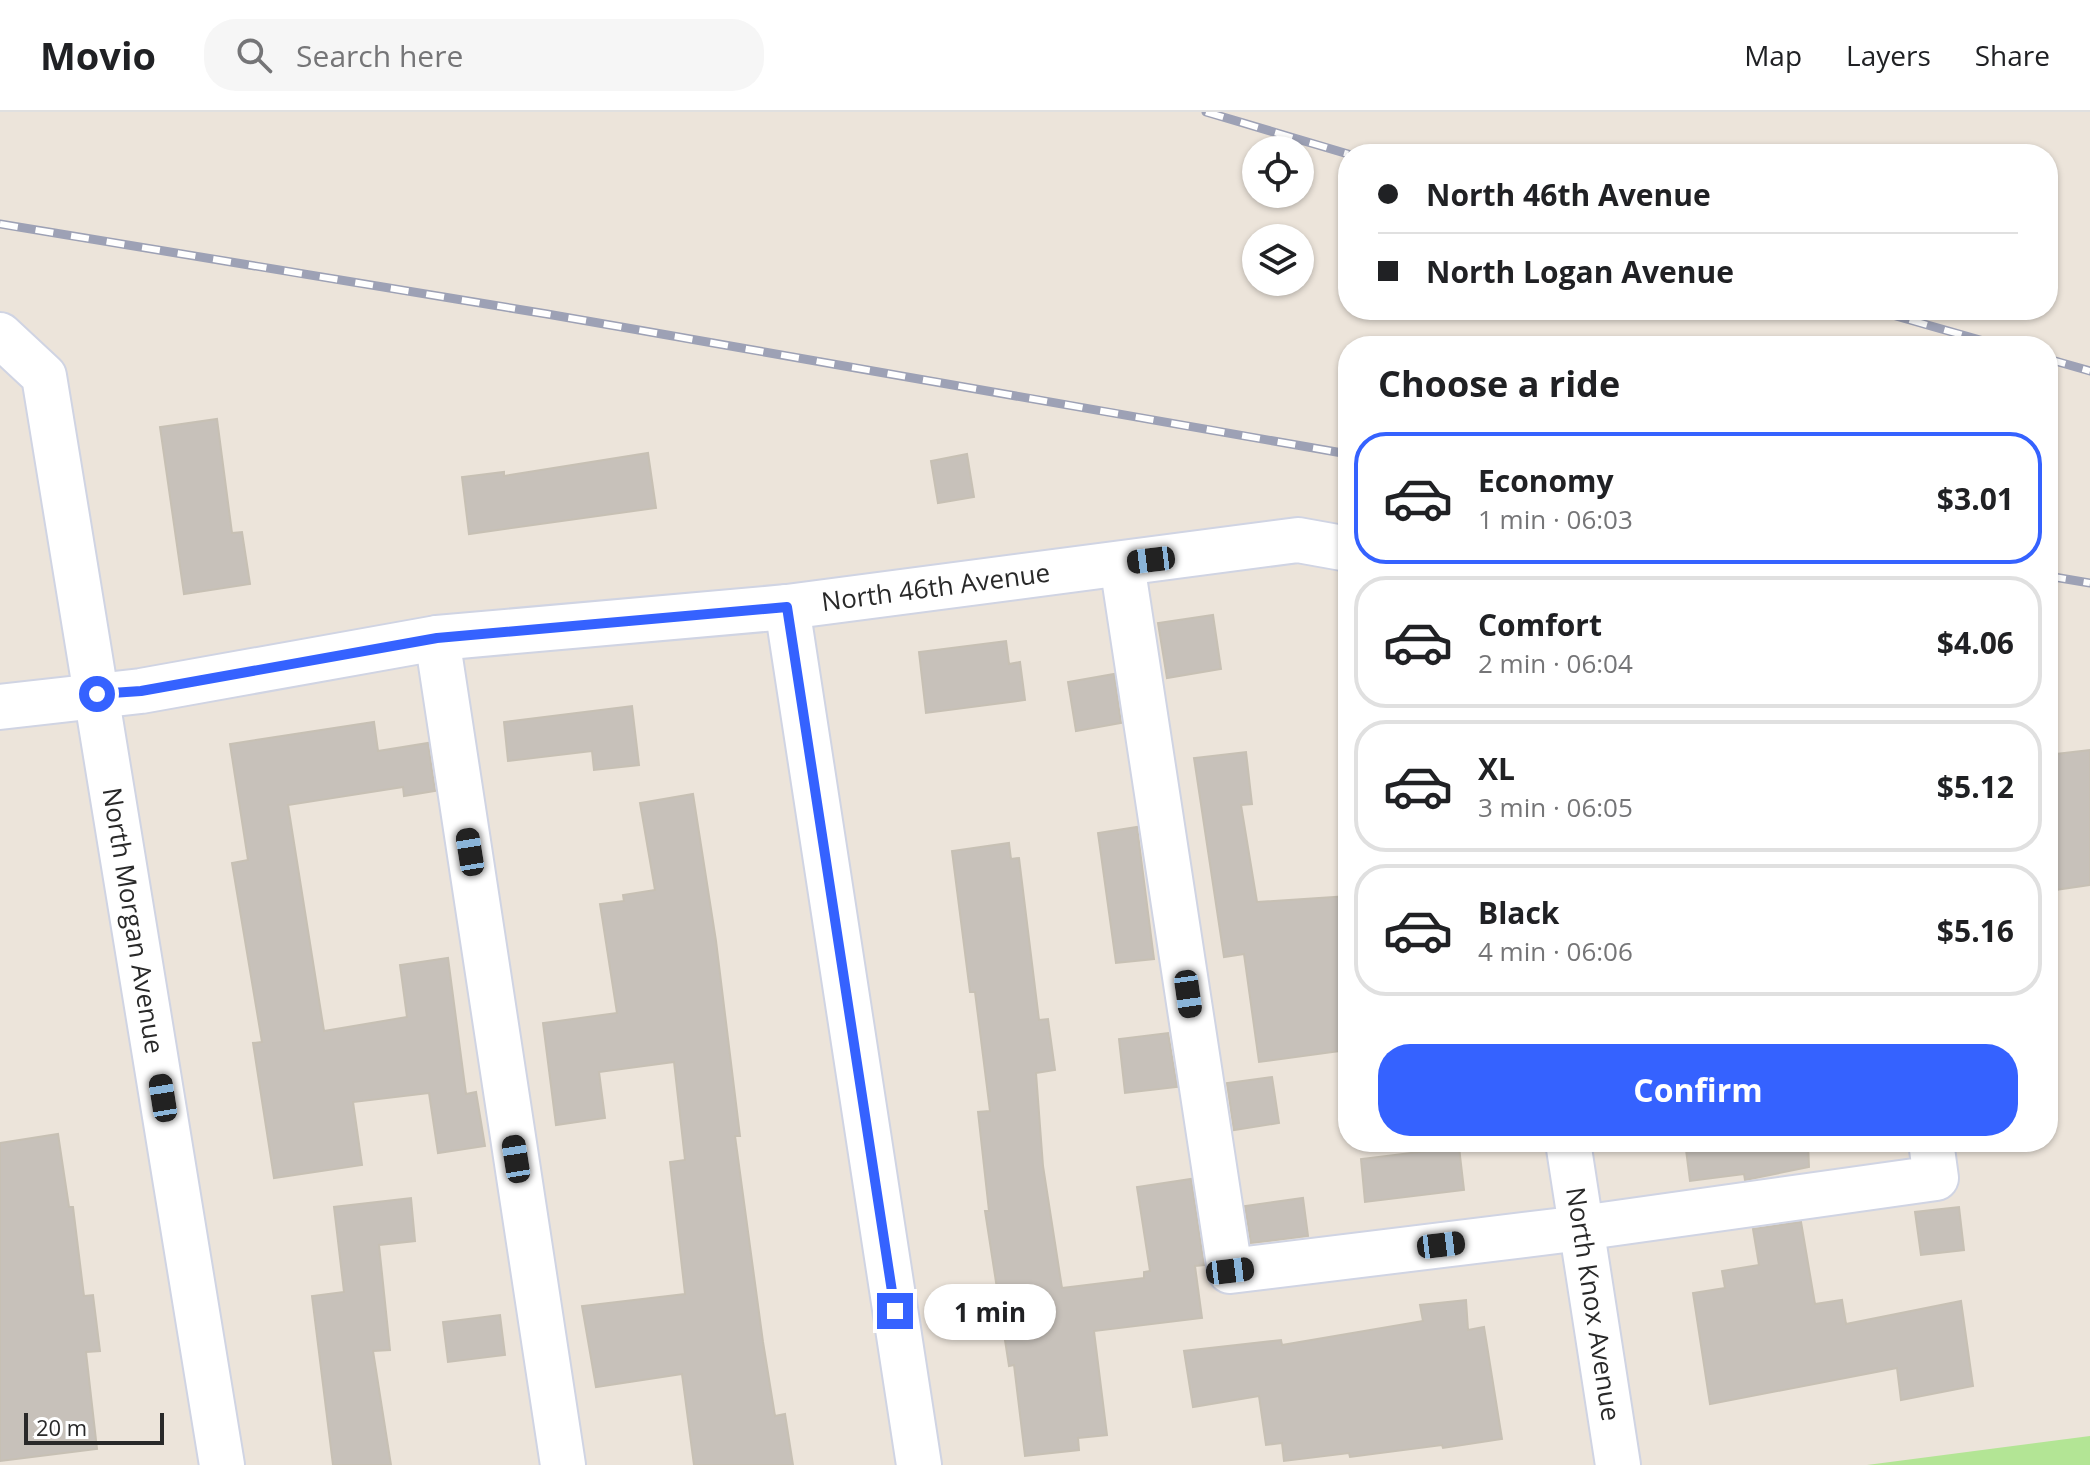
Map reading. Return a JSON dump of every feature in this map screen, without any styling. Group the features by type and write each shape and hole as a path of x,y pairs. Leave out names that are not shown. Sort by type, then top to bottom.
{"street":[{"name":"North Morgan Avenue","path":"0,335 44,376 222,1465"},
{"name":"North 46th Avenue","path":"0,707 141,691 437,638 787,607 1298,540 1338,547"},
{"path":"1122,564 1230,1271 1581,1228 1936,1178 1932,1152"},
{"path":"787,607 919,1465"},
{"path":"437,638 563,1465"},
{"name":"North Knox Avenue","path":"1570,1152 1618,1465"}],"green space":[{"path":"2090,1436 2090,1465 1867,1465"}],"building":[{"path":"217,419 232,533 242,532 250,584 184,594 160,427"},
{"path":"648,453 656,508 469,534 462,477 504,472 504,476"},
{"path":"967,454 974,497 938,503 931,461"},
{"path":"1213,615 1221,669 1167,678 1158,623"},
{"path":"1006,641 1009,664 1020,662 1025,700 926,713 919,652"},
{"path":"1114,674 1121,723 1076,731 1068,682"},
{"path":"632,706 639,765 594,770 592,751 508,761 504,722"},
{"path":"374,722 378,751 428,743 435,791 404,796 403,787 288,805 324,1031 407,1017 400,965 448,958 466,1094 476,1092 485,1146 438,1153 429,1093 353,1102 362,1165 274,1178 253,1043 262,1042 232,863 248,860 230,744"},
{"path":"2090,750 2090,885 2058,890 2058,754"},
{"path":"1246,752 1252,804 1241,805 1257,902 1338,897 1338,1051 1259,1062 1244,954 1224,957 1194,758"},
{"path":"693,794 716,941 740,1136 735,1136 763,1342 775,1416 785,1414 793,1465 694,1465 682,1374 596,1387 582,1306 685,1294 670,1162 685,1160 674,1062 599,1072 605,1118 556,1125 543,1023 617,1013 600,904 624,901 623,895 655,890 640,803"},
{"path":"1137,827 1154,959 1116,963 1098,833"},
{"path":"1009,843 1011,859 1019,858 1039,1020 1048,1019 1055,1070 1036,1073 1043,1166 1062,1288 1144,1278 1144,1272 1150,1271 1137,1187 1191,1179 1204,1265 1195,1266 1202,1318 1094,1331 1107,1435 1078,1438 1079,1450 1025,1456 1014,1365 1009,1366 985,1211 989,1211 978,1112 990,1111 975,992 970,992 952,851"},
{"path":"1168,1033 1177,1087 1125,1093 1119,1039"},
{"path":"1272,1077 1279,1123 1234,1130 1227,1083"},
{"path":"58,1134 69,1207 73,1207 84,1296 93,1295 100,1351 86,1352 97,1449 0,1461 0,1143"},
{"path":"1418,1152 1460,1152 1464,1190 1365,1202 1361,1159"},
{"path":"1686,1152 1808,1152 1809,1167 1745,1180 1744,1174 1690,1181"},
{"path":"411,1198 415,1241 379,1245 390,1350 373,1351 391,1465 333,1465 312,1296 344,1292 334,1207"},
{"path":"1303,1198 1308,1236 1251,1243 1245,1206"},
{"path":"1959,1207 1964,1250 1921,1255 1915,1212"},
{"path":"1801,1222 1815,1304 1842,1300 1846,1324 1961,1301 1973,1386 1901,1400 1897,1368 1710,1404 1693,1293 1725,1288 1722,1271 1759,1265 1753,1229"},
{"path":"1466,1300 1468,1330 1484,1327 1502,1439 1443,1448 1442,1445 1350,1457 1349,1453 1284,1461 1282,1443 1266,1445 1259,1396 1193,1407 1184,1351 1281,1340 1282,1345 1423,1321 1420,1305"},
{"path":"500,1315 505,1355 448,1362 443,1322"}],"railway":[{"path":"1206,112 1338,151"},
{"path":"0,224 547,314 1338,452"},
{"path":"1910,320 1966,336"},
{"path":"2058,362 2090,371"},
{"path":"2058,578 2090,583"}],"route":[{"path":"97,694 141,691 437,638 787,607 895,1311"}]}
